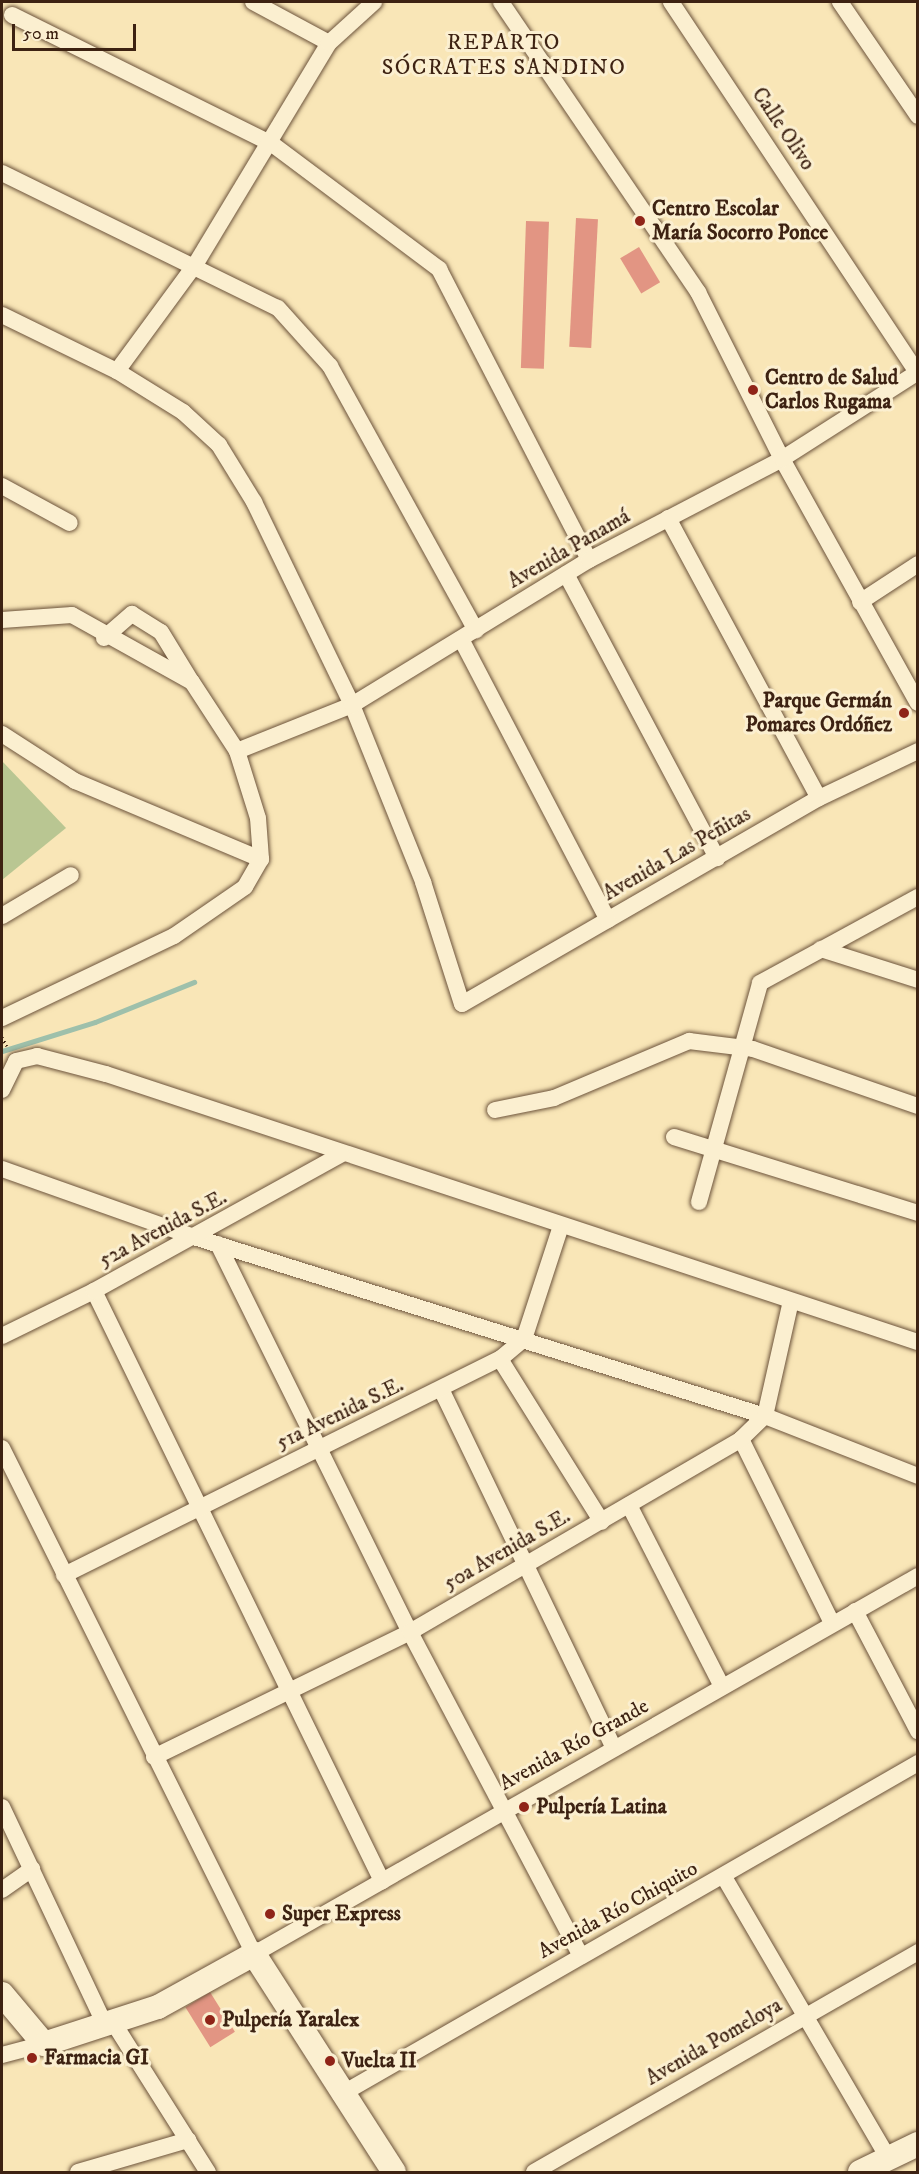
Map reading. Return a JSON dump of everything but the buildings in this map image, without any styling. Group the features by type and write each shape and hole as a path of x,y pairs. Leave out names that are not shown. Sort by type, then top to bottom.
{"street":[{"path":"253,2 329,43"},
{"path":"117,371 195,265 272,144 329,43 374,2"},
{"path":"501,2 698,292 782,459 918,703"},
{"name":"Calle Olivo","path":"671,2 917,372"},
{"path":"840,2 918,116"},
{"path":"12,15 272,144 439,269 589,560"},
{"path":"2,173 195,265 278,308 307,335 330,366 476,630"},
{"path":"2,315 117,371 183,412 219,445 254,502 352,705"},
{"name":"Avenida Panamá","path":"237,751 352,705 589,560 782,459 917,372"},
{"path":"2,486 70,523"},
{"path":"668,518 819,798"},
{"path":"860,602 918,564"},
{"path":"566,574 717,858"},
{"path":"2,1018 174,936 245,886 261,860 258,818 237,751 161,632 132,614 104,638"},
{"path":"2,620 72,615 104,638 192,682"},
{"path":"461,639 608,920"},
{"name":"Avenida Las Peñitas","path":"352,705 423,882 462,1004 819,798 918,751"},
{"path":"2,734 75,781 261,860"},
{"path":"2,916 71,876"},
{"path":"699,1202 760,983 918,897"},
{"path":"821,949 918,980"},
{"path":"495,1110 554,1098 690,1041 742,1048 918,1106"},
{"path":"2,1090 16,1061 37,1056 918,1342"},
{"path":"674,1137 918,1213"},
{"name":"52a Avenida S.E.","path":"2,1336 94,1292 342,1154"},
{"path":"2,1169 195,1237 765,1416 918,1476"},
{"path":"524,1340 561,1226"},
{"path":"218,1244 410,1632 581,1956"},
{"path":"94,1292 382,1881"},
{"path":"765,1416 791,1301"},
{"name":"51a Avenida S.E.","path":"64,1575 500,1359 524,1340"},
{"path":"500,1359 602,1522"},
{"path":"441,1389 614,1749"},
{"name":"50a Avenida S.E.","path":"154,1757 410,1632 527,1566 741,1439 765,1416"},
{"path":"741,1439 832,1623"},
{"path":"2,1448 254,1954 340,2095 393,2172"},
{"path":"629,1505 722,1687"},
{"name":"Avenida Río Grande","path":"254,1954 918,1576"},
{"path":"855,1611 918,1731"},
{"name":"Avenida Río Chiquito","path":"340,2095 581,1956 724,1877 918,1763"},
{"path":"2,1807 109,2024 208,2172"},
{"path":"2,1890 32,1869"},
{"path":"724,1877 888,2158"},
{"name":"Avenida Pomeloya","path":"534,2172 918,1952"},
{"path":"2,2055 109,2024 158,2007 254,1954"},
{"path":"2,1994 44,2044"},
{"path":"78,2172 188,2140"},
{"path":"860,2172 918,2144"}],"green space":[{"path":"2,761 66,828 2,880"}],"waterway":[{"path":"2,1051 95,1022 194,982"}],"place":[{"name":"Centro Escolar María Socorro Ponce","path":"640,221"},
{"name":"Centro de Salud Carlos Rugama","path":"753,390"},
{"name":"Parque Germán Pomares Ordóñez","path":"904,713"},
{"name":"Pulpería Latina","path":"524,1807"},
{"name":"Super Express","path":"270,1914"},
{"name":"Pulpería Yaralex","path":"210,2020"},
{"name":"Farmacia GI","path":"32,2058"},
{"name":"Vuelta II","path":"330,2061"}],"district":[{"name":"REPARTO SÓCRATES SANDINO","path":"504,54"}]}
